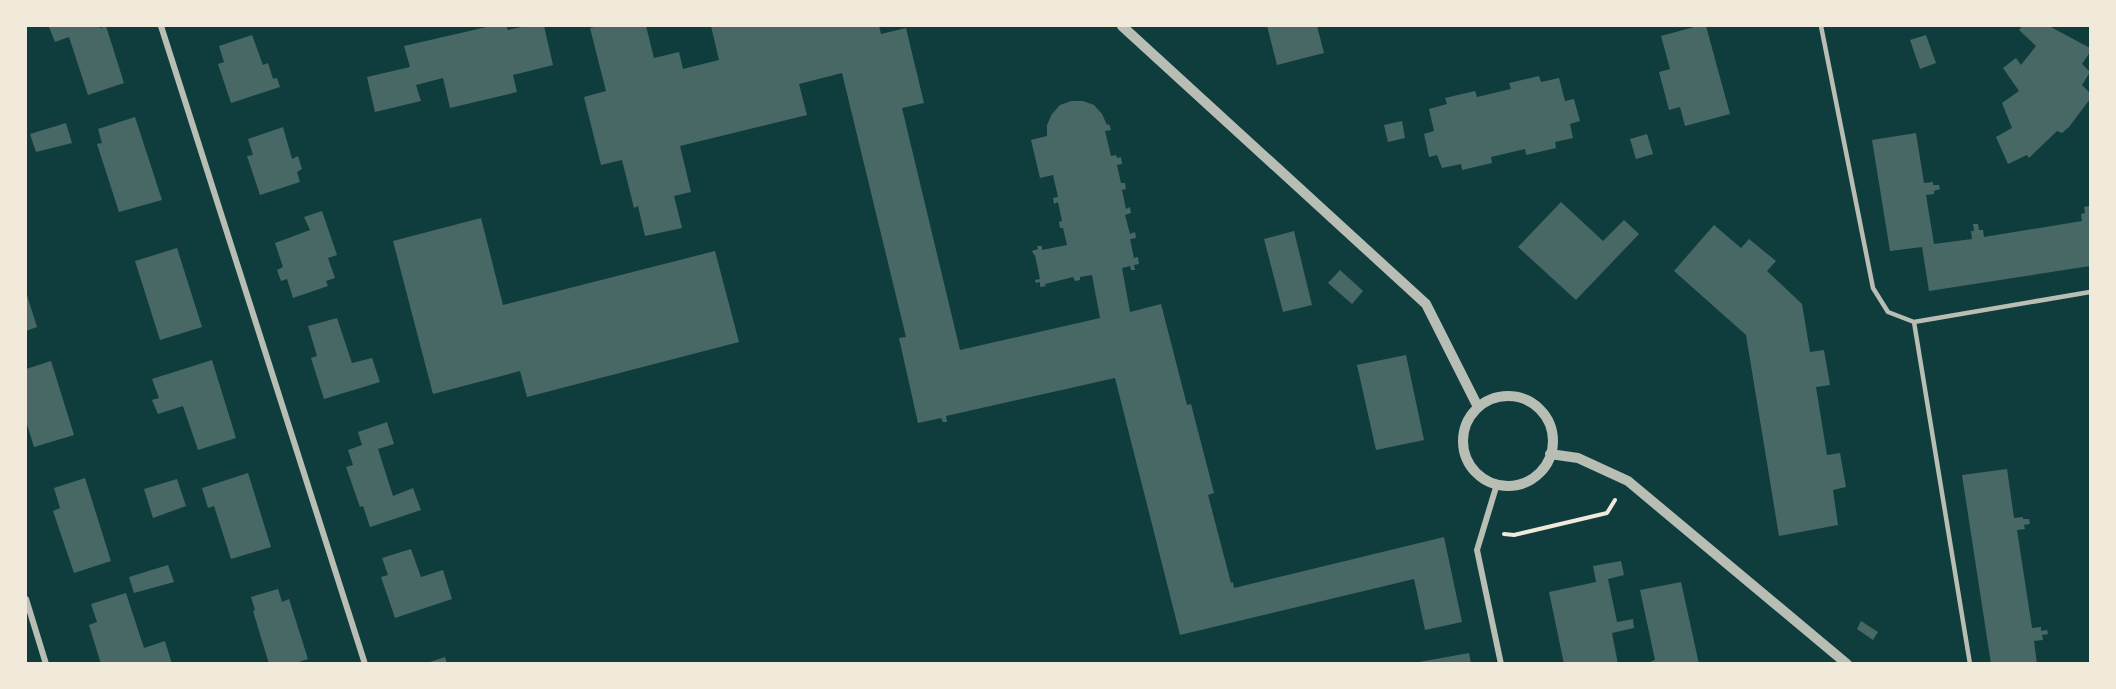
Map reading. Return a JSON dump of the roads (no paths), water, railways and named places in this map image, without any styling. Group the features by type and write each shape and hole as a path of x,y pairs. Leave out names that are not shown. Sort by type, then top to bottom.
{"street":[{"path":"160,26 365,663"},
{"path":"1122,26 1426,304 1478,407"},
{"path":"1502,396 1516,396 1529,401 1540,409 1549,421 1553,435 1550,454 1546,465 1522,484 1507,486 1491,483 1478,474 1468,462 1463,448 1468,420 1478,407 1488,400 1502,396"},
{"path":"1550,454 1578,459 1628,481 1847,663"},
{"path":"1497,484 1477,550 1501,663"},
{"path":"26,599 46,663"}],"lane":[{"path":"1821,26 1873,288 1888,312 1914,322 2091,292"},
{"path":"1914,322 1970,663"}]}
